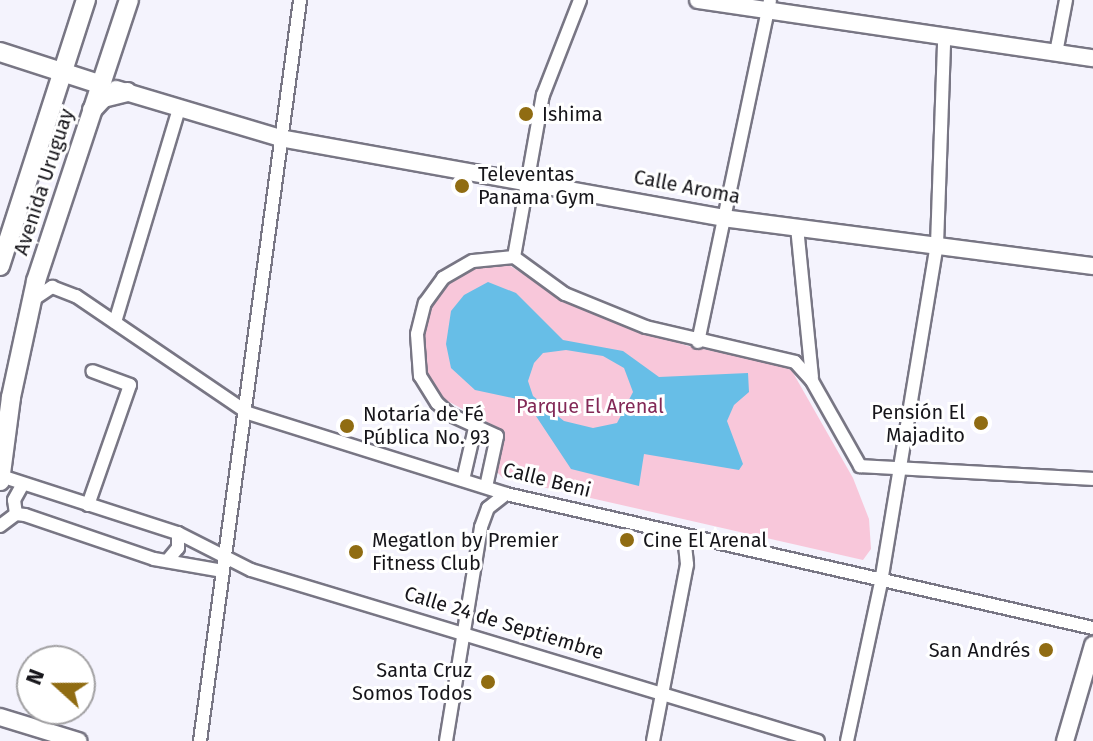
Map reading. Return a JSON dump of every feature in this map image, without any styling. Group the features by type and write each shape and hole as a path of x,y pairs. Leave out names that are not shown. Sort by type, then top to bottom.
{"main road":[{"name":"Avenida Uruguay","path":"0,266 4,229 51,107 86,0"},
{"name":"Avenida Uruguay","path":"0,477 32,301 99,84 129,0"},
{"name":"Calle Aroma","path":"0,52 99,84"},
{"path":"29,63 44,83 51,107"},
{"path":"90,112 103,98 127,92"}],"street":[{"path":"200,741 248,413 280,138 300,0"},
{"path":"514,257 543,95 580,0"},
{"path":"698,0 768,6 944,40 1093,58"},
{"path":"1056,53 1066,0"},
{"path":"698,342 768,6"},
{"path":"847,741 881,582 937,245 944,40"},
{"name":"Calle Aroma","path":"99,84 280,138 526,179 723,218 1093,266"},
{"path":"115,322 179,108"},
{"path":"797,227 812,381"},
{"path":"486,487 497,436 449,414 420,376 421,313 443,278 473,261 514,257 565,294 698,342 785,357 812,381 860,466 1093,479"},
{"name":"Calle Beni","path":"32,301 41,290 55,288 115,322 248,413 506,494 1093,628"},
{"path":"88,505 130,385 92,371"},
{"path":"463,480 475,428"},
{"name":"Calle 24 de Septiembre","path":"0,477 178,533 224,565"},
{"path":"0,526 16,514 14,500 23,484"},
{"path":"446,741 481,527 488,508 506,494"},
{"name":"Calle 24 de Septiembre","path":"16,514 167,561 224,565 466,631 818,741"},
{"path":"167,561 178,548 178,533"},
{"path":"653,741 687,564 684,536"},
{"path":"1065,741 1093,645"},
{"path":"0,717 78,741"}],"green space":[{"name":"Parque El Arenal","path":"501,260 561,298 641,331 688,346 783,365 792,371 853,478 869,519 871,549 863,560 503,478 497,472 504,431 440,397 426,378 422,342 429,304 440,288 475,265"}],"water":[{"path":"488,282 516,293 563,340 623,351 659,377 748,373 749,392 734,405 727,421 743,464 739,470 644,454 639,486 571,469 526,401 475,390 451,368 446,344 451,311 464,295","holes":["566,350 603,356 624,368 633,392 617,423 593,428 564,421 533,396 528,381 534,363 543,353"]}],"place":[{"name":"Ishima","path":"526,114"},
{"name":"Televentas Panama Gym","path":"462,186"},
{"name":"Pensión El Majadito","path":"981,423"},
{"name":"Notaría de Fé Pública No. 93","path":"347,426"},
{"name":"Cine El Arenal","path":"627,540"},
{"name":"Megatlon by Premier Fitness Club","path":"356,552"},
{"name":"San Andrés","path":"1046,650"},
{"name":"Santa Cruz Somos Todos","path":"488,682"}]}
